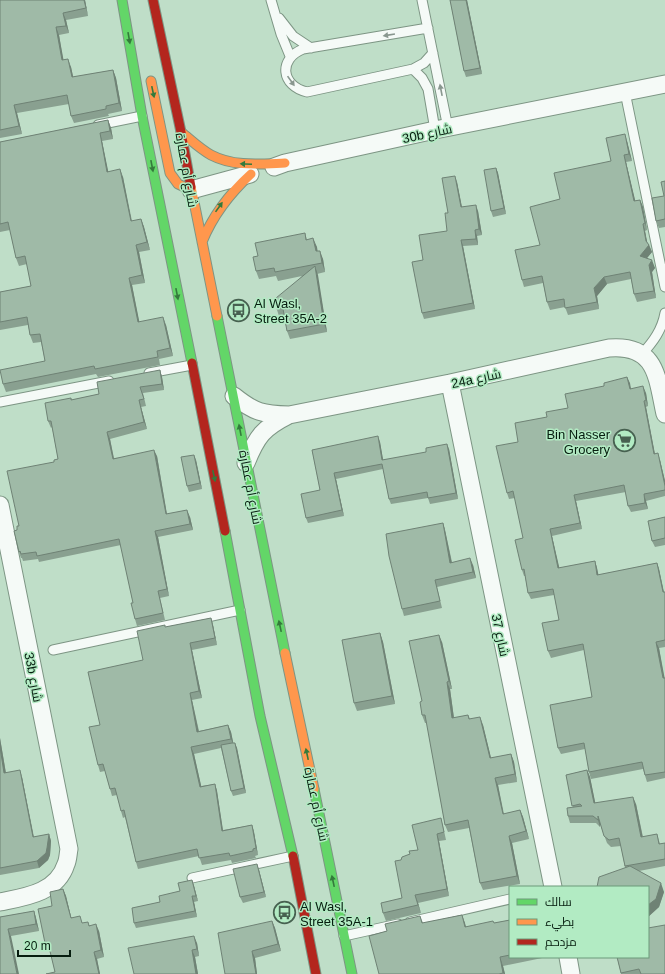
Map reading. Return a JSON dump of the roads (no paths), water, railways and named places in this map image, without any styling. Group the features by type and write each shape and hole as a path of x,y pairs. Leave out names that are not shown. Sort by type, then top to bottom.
{"street":[{"path":"122,0 142,116 218,496 260,716 293,856 316,974"},
{"name":"شارع أم عمارة","path":"153,0 181,132 190,190 234,396 246,463 352,974"},
{"path":"150,75 170,173 177,184 190,190"},
{"name":"30b شارع","path":"190,190 251,174 285,163 442,129 665,84"},
{"path":"181,132 212,156 235,164 247,165 285,163"},
{"path":"202,242 208,227 222,204 230,193 251,174"},
{"name":"24a شارع","path":"246,463 253,446 262,433 274,422 289,415 450,383 609,348 621,347 632,349 642,354"},
{"path":"642,354 655,370 665,414"},
{"name":"شارع 37","path":"450,383 553,886"},
{"name":"24a شارع","path":"234,396 250,408 257,411 289,415"},
{"name":"33b شارع","path":"0,505 69,849 66,865 58,880 45,890 30,896 0,902"},
{"path":"568,958 571,974"}],"lane":[{"path":"271,0 281,34 290,56"},
{"path":"422,0 433,53 442,129"},
{"path":"275,12 293,36 310,48"},
{"path":"428,28 310,48 295,52 290,56 286,64 286,72 288,80 293,86 299,90 307,92 412,69 424,63 433,53"},
{"path":"412,69 422,78 428,89 442,129"},
{"path":"625,92 665,288"},
{"path":"90,126 142,116"},
{"path":"642,354 652,344 659,332 665,313"},
{"path":"138,376 192,365"},
{"path":"0,402 115,380"},
{"path":"53,650 240,610"},
{"path":"192,878 293,856"},
{"path":"344,936 509,900"}],"place":[{"name":"Al Wasl, Street 35A-2","path":"238,310"},
{"name":"Bin Nasser Grocery","path":"625,441"},
{"name":"Al Wasl, Street 35A-1","path":"284,913"}]}
